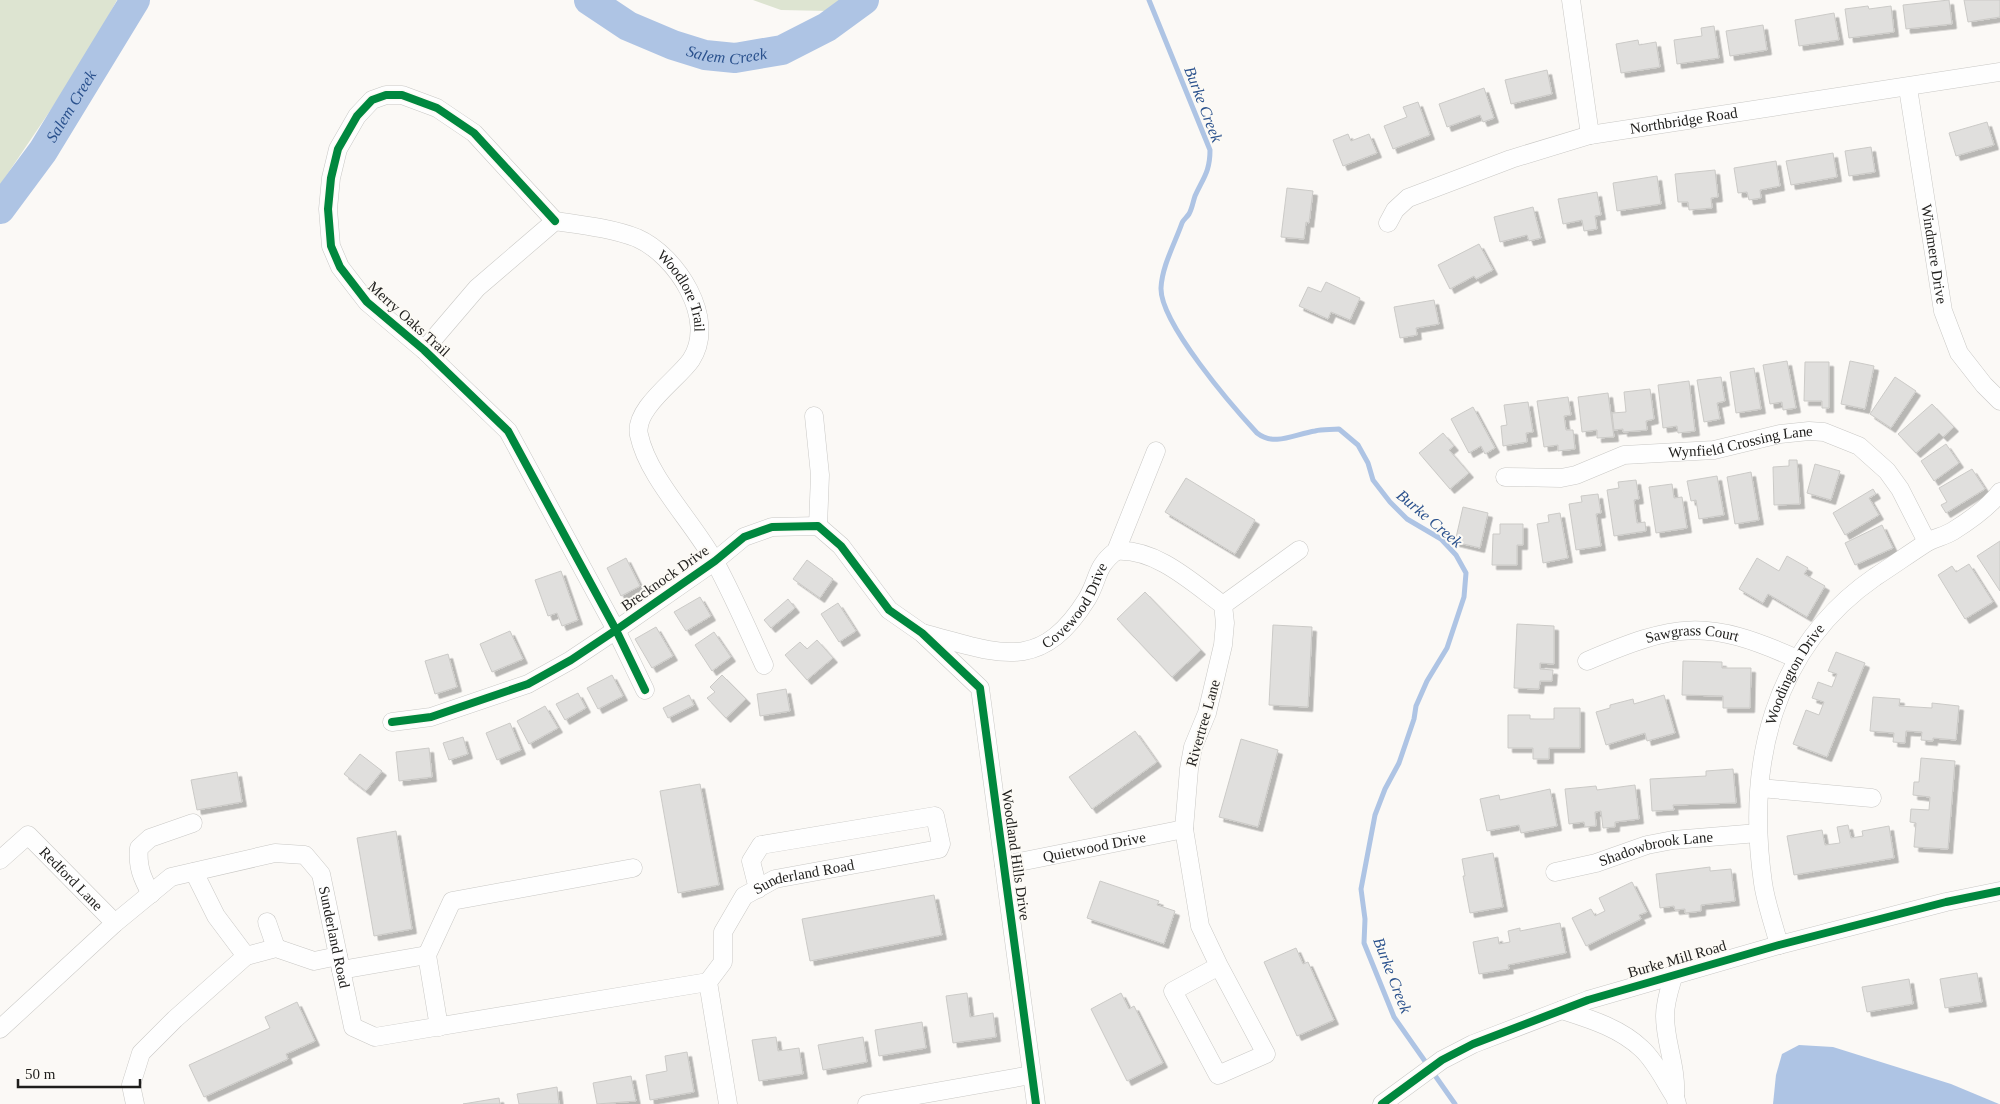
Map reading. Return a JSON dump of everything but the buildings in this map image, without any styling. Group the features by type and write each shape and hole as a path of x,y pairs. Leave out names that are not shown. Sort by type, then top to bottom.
{"street":[{"path":"1571,0 1590,135"},
{"name":"Northbridge Road","path":"1388,223 1395,210 1408,198 1511,159 1590,135 1908,88 2000,72"},
{"name":"Windmere Drive","path":"1908,88 1943,311 1959,354 1984,386 2000,401"},
{"name":"Merry Oaks Trail","path":"555,221 496,154 457,120 437,108 402,95 386,95 372,100 357,116 338,149 331,178 328,209 331,246 340,266 367,302 424,350 508,431 616,630 645,690"},
{"path":"424,350 477,288 555,221"},
{"name":"Woodlore Trail","path":"555,221 599,228 636,238 649,244 661,254 689,289 696,302 699,325 698,347 691,360 659,392 642,419 638,433 655,472 715,561 764,665"},
{"path":"814,416 820,475 818,526 841,546 889,610 922,633"},
{"name":"Wynfield Crossing Lane","path":"1505,477 1561,478 1576,475 1624,455 1714,450 1780,434 1809,431 1824,432 1859,446 1887,471 1900,489 1927,542"},
{"name":"Covewood Drive","path":"922,633 988,650 1017,653 1032,651 1052,641 1069,626 1090,595 1104,560 1116,551 1156,451"},
{"name":"Woodington Drive","path":"1779,946 1763,885 1758,833 1760,788 1767,735 1772,714 1797,659 1852,594 1927,542 1953,532 2000,492"},
{"name":"Brecknock Drive","path":"392,722 431,718 528,684 571,660 616,630 715,561 744,537 772,527 818,526"},
{"path":"1116,551 1129,550 1150,558 1210,593 1222,605 1299,550"},
{"name":"Rivertree Lane","path":"1219,966 1173,991 1218,1075 1266,1054 1200,926 1184,829 1189,769 1193,747 1207,713 1223,645 1225,624 1222,605"},
{"name":"Sawgrass Court","path":"1587,661 1653,635 1705,629 1727,632 1763,643 1797,659"},
{"name":"Woodland Hills Drive","path":"922,633 980,688 1036,1104"},
{"path":"1760,788 1872,798"},
{"name":"Sunderland Road","path":"0,1028 115,923 171,877 275,853 305,855 322,874 353,1028 375,1037 708,982 723,962 723,932 744,896 774,879 939,849 940,844 935,816 761,845 751,861 758,888"},
{"path":"150,894 141,875 138,861 139,848 150,838 193,823"},
{"name":"Quietwood Drive","path":"1004,865 1184,829"},
{"name":"Shadowbrook Lane","path":"1555,872 1596,863 1647,845 1673,840 1758,833"},
{"name":"Redford Lane","path":"0,860 28,834 115,923"},
{"path":"439,1027 427,954 452,901 633,868"},
{"path":"194,872 216,916 246,956"},
{"name":"Burke Mill Road","path":"1382,1104 1442,1060 1473,1044 1562,1010 1674,974 1946,902 2000,891"},
{"path":"267,922 276,948"},
{"path":"136,1104 132,1085 141,1053 175,1019 246,956 276,948 314,961 340,963 427,954"},
{"path":"1674,974 1666,1000 1665,1017 1676,1076 1676,1101"},
{"path":"708,982 728,1104"},
{"path":"1562,1010 1602,1024 1624,1035 1643,1050 1676,1101"},
{"path":"867,1104 1031,1075"}],"green space":[{"path":"0,0 117,0 83,62 0,185"},
{"path":"753,0 843,0 828,11 781,10"}],"water":[{"path":"1799,1045 1833,1047 1951,1084 1999,1104 1773,1104 1776,1075 1782,1054"}],"waterway":[{"name":"Salem Creek","path":"0,209 43,151 135,0"},
{"name":"Salem Creek","path":"589,0 628,26 673,45 705,55 735,58 782,50 827,27 864,0"},
{"name":"Burke Creek","path":"1149,0 1210,150 1206,174 1195,196 1190,212 1182,223 1169,255 1162,280 1161,288 1164,303 1172,322 1216,385 1257,433 1264,437 1278,439 1318,430 1339,429 1358,445 1368,463 1373,480 1390,502 1407,519 1441,539 1456,555 1466,573 1464,597 1447,648 1427,681 1416,706 1414,719 1399,763 1385,789 1375,815 1361,889 1365,919 1364,943 1394,1017 1455,1104"}],"cycle path":[{"path":"555,221 474,133 437,108 402,95 386,95 372,100 357,116 338,149 331,178 328,209 331,246 340,267 367,302 424,350 508,431 616,630 645,690"},
{"path":"392,722 431,717 528,684 571,660 616,630 715,561 744,537 772,527 818,526 841,546 889,610 922,633 980,688 1036,1104"},
{"path":"1382,1104 1442,1060 1473,1044 1588,1000 1779,945 1946,902 2000,891"}]}
